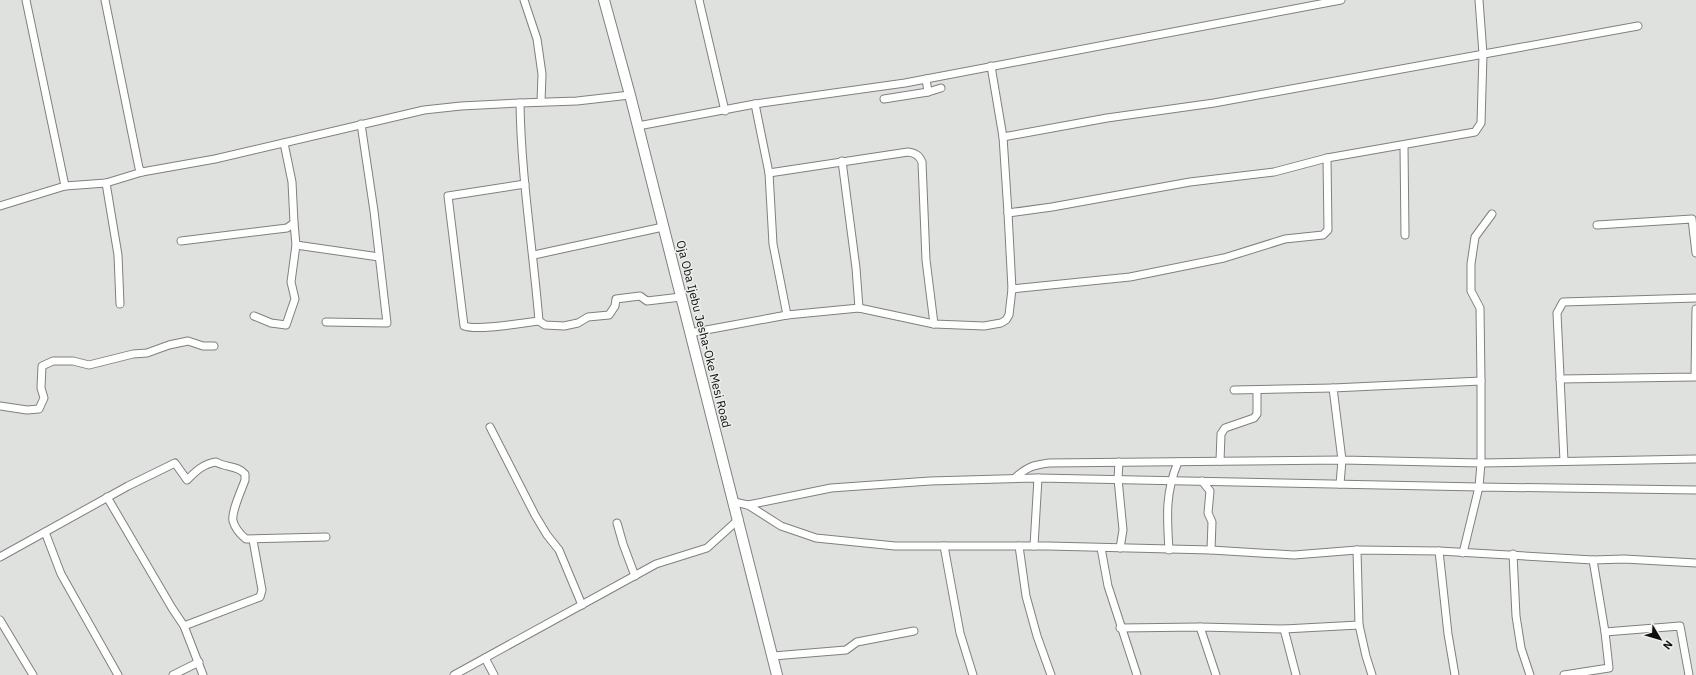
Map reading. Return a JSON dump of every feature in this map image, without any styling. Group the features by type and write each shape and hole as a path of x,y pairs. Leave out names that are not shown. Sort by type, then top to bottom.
{"main road":[{"name":"Oja Oba Ijebu Jesha-Oke Mesi Road","path":"604,0 630,95 739,519 777,675"}],"street":[{"path":"26,0 65,186"},
{"path":"105,0 139,168 142,172"},
{"path":"524,0 537,39 542,74 541,102"},
{"path":"699,0 724,111"},
{"path":"638,126 755,104 926,79 1306,3 1341,0"},
{"path":"1008,213 1052,207 1190,182 1274,172 1327,158 1404,146 1475,132 1479,129 1481,124 1483,54 1479,0"},
{"path":"1003,136 1107,118 1214,103 1638,26"},
{"path":"690,333 787,315 859,308 934,324 984,326 1001,323 1009,315 1012,289 1003,136 991,66"},
{"path":"926,79 928,92"},
{"path":"884,98 928,92 941,88"},
{"path":"1,205 65,186 106,183 142,172 215,159 424,110 461,106 577,101 630,95"},
{"path":"520,103 521,144 534,254 539,321"},
{"path":"755,104 768,173 773,244 787,315"},
{"path":"326,322 387,323 361,124"},
{"path":"254,316 271,323 286,325 295,299 291,282 296,245 292,182 284,143"},
{"path":"1404,146 1405,235"},
{"path":"768,173 908,152 914,153 920,157 922,162 926,260 934,324"},
{"path":"1012,289 1130,277 1224,258 1285,239 1323,235 1328,230 1327,158"},
{"path":"842,162 856,268 859,308"},
{"path":"106,183 118,255 120,304"},
{"path":"525,184 448,196 464,326 479,327 539,321 545,325 564,326 588,317 609,315 615,306 616,299 640,296 647,301 681,297"},
{"path":"1463,553 1479,487 1481,463 1480,308 1471,291 1471,264 1475,237 1492,214"},
{"path":"1597,225 1692,219 1696,253"},
{"path":"181,241 287,228 294,223"},
{"path":"534,254 663,227"},
{"path":"296,245 379,257"},
{"path":"1564,461 1556,313 1563,302 1696,298"},
{"path":"1560,379 1695,377 1696,309"},
{"path":"0,406 27,410 39,409 44,398 41,382 42,366 53,361 73,361 88,365 133,354 147,353 169,345 188,341 203,346 214,346"},
{"path":"1234,390 1333,388 1481,381"},
{"path":"1333,388 1342,460 1340,484"},
{"path":"1220,461 1221,434 1225,428 1254,418 1257,414 1257,390"},
{"path":"490,427 546,535 559,550 582,605"},
{"path":"1015,478 1026,468 1038,464 1342,460 1481,463 1696,459"},
{"path":"0,557 107,497 172,464 177,465 187,480 199,468 216,462 222,466 237,468 245,474 245,480 233,515 233,521 246,540 326,537"},
{"path":"1119,462 1118,479 1123,530 1120,548"},
{"path":"1169,550 1167,512 1170,480 1178,462"},
{"path":"748,505 831,488 930,481 1015,478 1696,490"},
{"path":"1034,546 1038,478"},
{"path":"1202,481 1210,491 1208,513 1212,522 1211,550"},
{"path":"107,497 184,626 203,675"},
{"path":"734,502 748,505 781,526 816,538 895,546 1034,546 1211,550 1294,555 1357,550 1439,551 1513,554 1593,560 1624,559 1696,563"},
{"path":"454,675 666,560 707,548 739,519"},
{"path":"617,523 635,576"},
{"path":"45,532 62,574 118,675"},
{"path":"184,626 260,597 262,590 253,540"},
{"path":"944,546 960,633 973,675"},
{"path":"1019,546 1026,596 1037,636 1051,675"},
{"path":"1101,548 1108,586 1120,628 1137,675"},
{"path":"1357,550 1359,625 1372,675"},
{"path":"1439,551 1448,634 1456,675"},
{"path":"1513,554 1516,616 1521,648 1530,675"},
{"path":"1564,675 1609,672 1605,632 1593,560"},
{"path":"0,620 32,675"},
{"path":"1120,628 1200,627 1284,629 1359,625"},
{"path":"1605,632 1680,626 1689,675"},
{"path":"1200,627 1216,675"},
{"path":"1284,629 1296,675"},
{"path":"773,656 846,650 857,642 914,631"},
{"path":"485,658 494,675"},
{"path":"173,675 199,662"}]}
